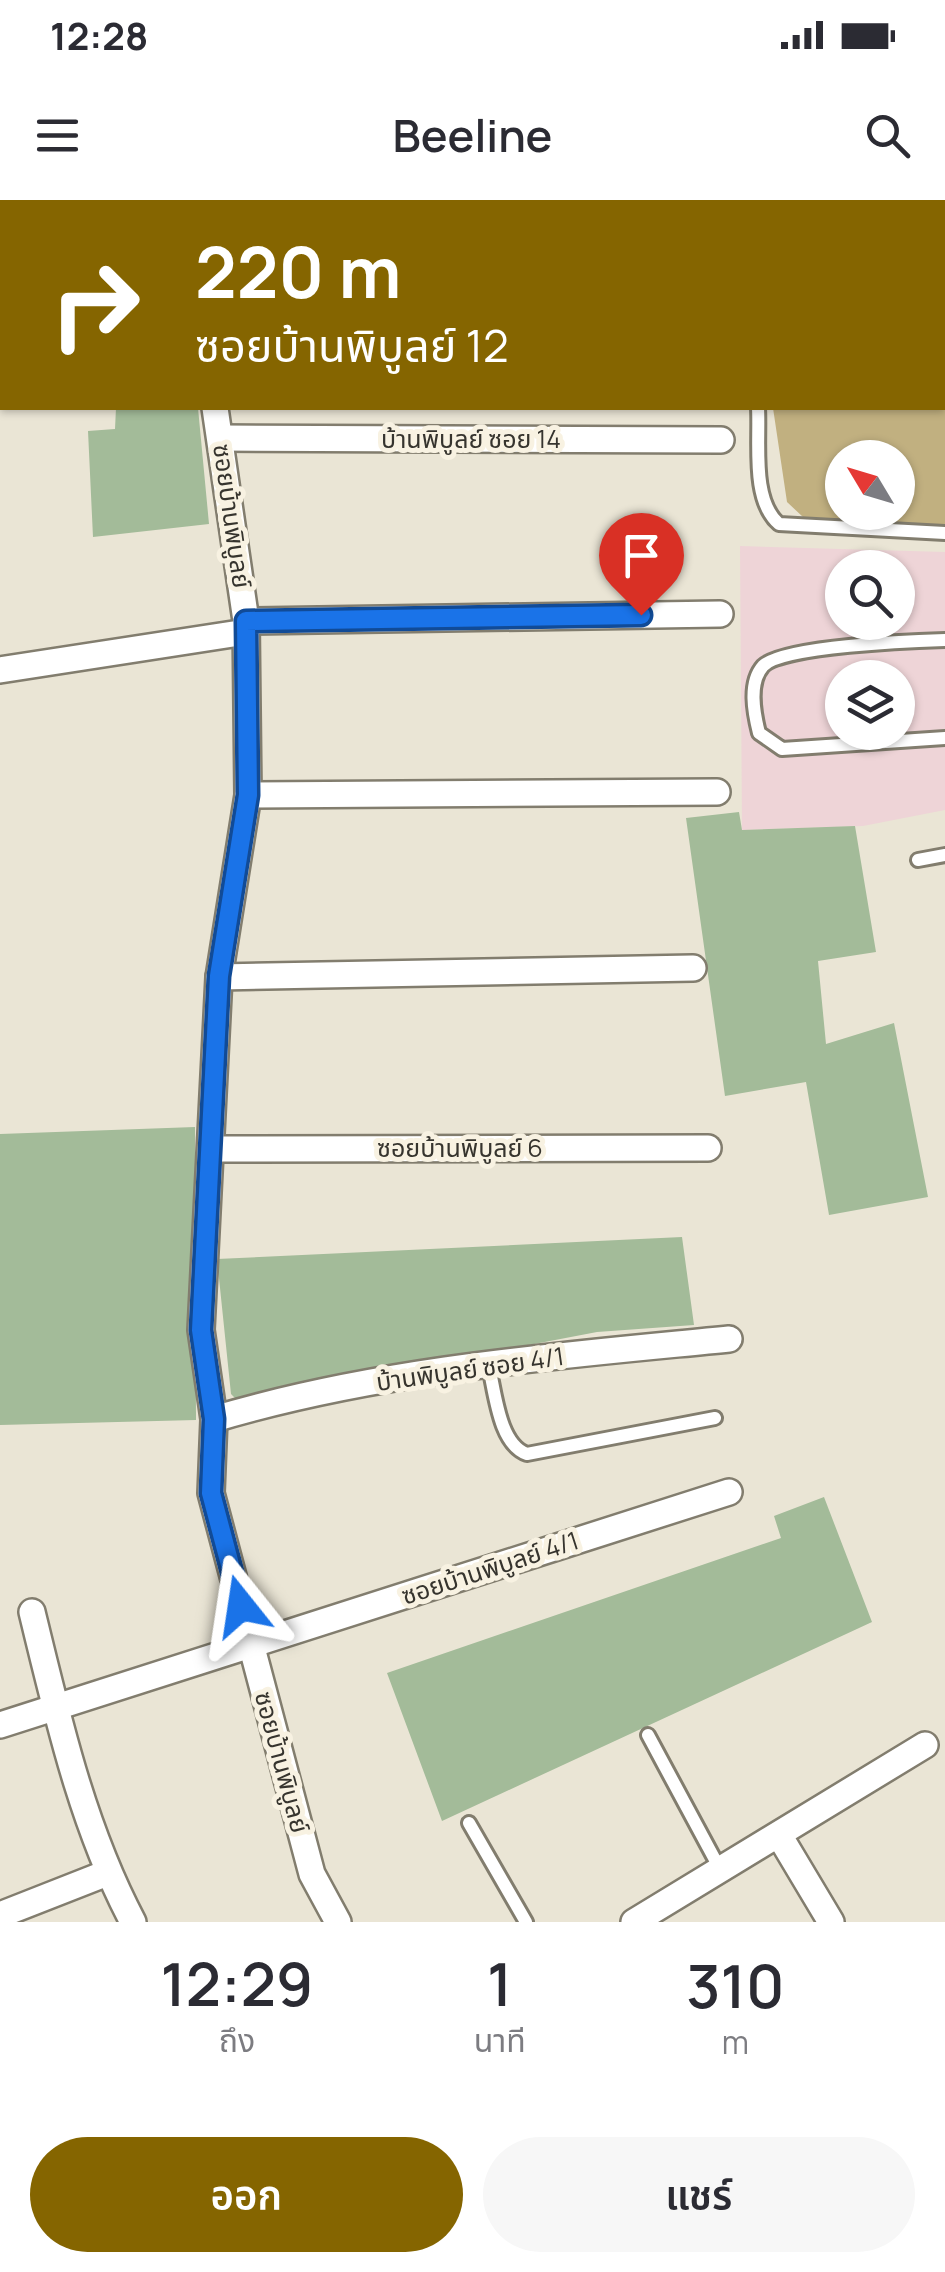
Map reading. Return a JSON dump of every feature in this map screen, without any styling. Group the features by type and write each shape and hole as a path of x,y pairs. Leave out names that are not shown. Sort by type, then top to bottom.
{"street":[{"name":"ซอยบ้านพิบูลย์","path":"215,410 246,627 248,795 219,976 201,1330 214,1419 211,1493 312,1874 338,1922"},
{"name":"บ้านพิบูลย์ ซอย 14","path":"221,438 721,440"},
{"path":"0,670 246,627 720,614"},
{"path":"248,795 717,792"},
{"path":"219,976 693,968"},
{"name":"ซอยบ้านพิบูลย์ 6","path":"212,1148 708,1148"},
{"name":"บ้านพิบูลย์ ซอย 4/1","path":"214,1419 290,1397 488,1363 729,1339"},
{"name":"ซอยบ้านพิบูลย์ 4/1","path":"0,1725 729,1492"},
{"path":"32,1612 56,1709 107,1873 134,1922"},
{"path":"634,1922 925,1745"},
{"path":"779,1834 831,1922"},
{"path":"0,1915 107,1873"}],"lane":[{"path":"758,410 762,491 768,514 779,524 945,533"},
{"path":"945,640 892,641 798,654 766,663 754,692 760,733 776,747 945,738"},
{"path":"918,860 945,855"},
{"path":"488,1363 507,1436 514,1448 526,1454 714,1418"},
{"path":"648,1735 720,1870"},
{"path":"468,1823 526,1922"}],"shaded area":[{"path":"740,546 877,550 825,550 825,640 915,640 915,551 945,552 945,810 863,826 742,830"}],"green space":[{"path":"116,410 198,410 209,524 93,537 88,431 115,429"},
{"path":"739,812 742,830 855,826 876,952 818,961 826,1044 894,1023 928,1197 829,1215 806,1082 725,1096 686,818"},
{"path":"195,1127 196,1420 0,1425 0,1134"},
{"path":"682,1237 694,1325 597,1332 238,1401 231,1394 217,1259"},
{"path":"824,1497 872,1622 442,1821 387,1673 781,1538 774,1516"}],"building":[{"path":"773,410 945,410 945,525 915,523 915,440 825,440 825,518 803,517 787,502"}],"route":[{"path":"241,1606 211,1493 214,1419 201,1330 219,976 248,795 246,621 641,615"}]}
